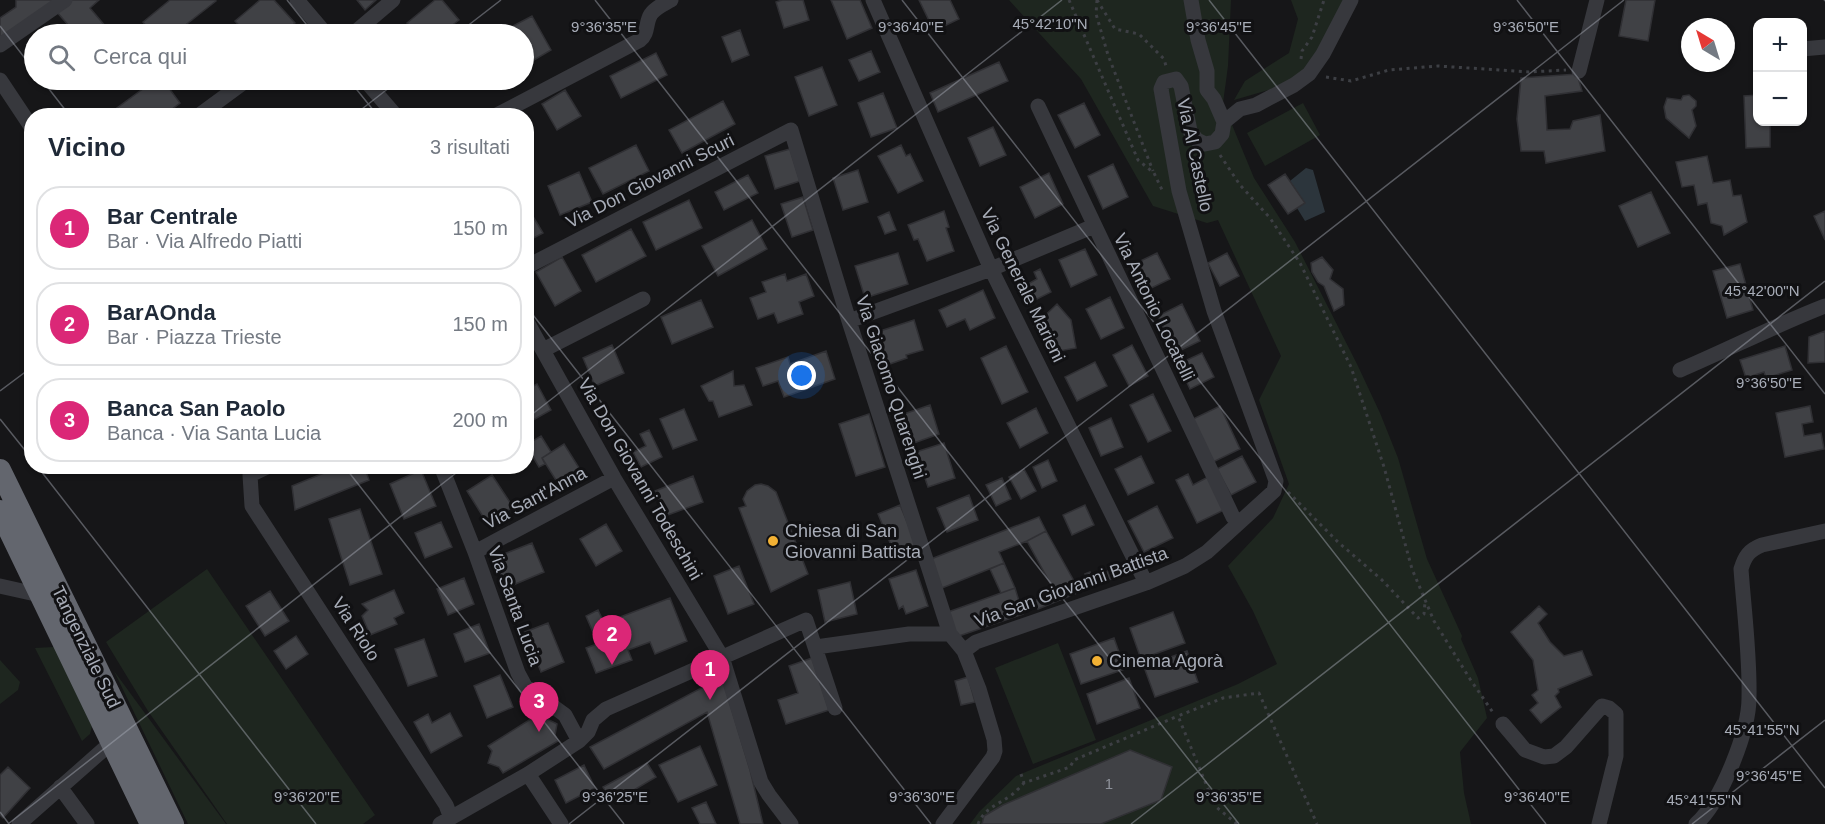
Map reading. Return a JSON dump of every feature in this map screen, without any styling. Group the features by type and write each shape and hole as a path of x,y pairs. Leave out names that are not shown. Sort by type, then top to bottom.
{"highway":[{"name":"Tangenziale Sud","path":"0,470 173,824"},
{"path":"0,511 151,824"}],"street":[{"path":"30,24 65,0"},
{"path":"297,0 314,24"},
{"path":"365,24 393,0"},
{"path":"510,108 640,40 644,37 652,12 671,0"},
{"name":"Via Generale Marieni","path":"873,0 991,269 1146,583"},
{"path":"1191,0 1198,40 1207,71 1207,90 1214,99 1224,122"},
{"name":"Via Al Castello","path":"1275,486 1214,311 1179,191 1161,89 1164,81 1176,79 1181,86 1190,131 1197,140 1205,144 1215,142 1222,134 1224,122 1240,110 1256,105 1294,85 1309,74 1323,54 1351,0"},
{"path":"1579,71 1597,0"},
{"path":"0,45 24,28"},
{"path":"1807,49 1825,47"},
{"path":"0,80 24,116"},
{"path":"209,108 233,90"},
{"path":"374,90 389,108"},
{"name":"Via Antonio Locatelli","path":"1038,106 1227,506 1238,523"},
{"name":"Via Don Giovanni Scuri","path":"534,263 791,130"},
{"name":"Via Giacomo Quarenghi","path":"791,130 849,321 950,634 964,651 994,739 993,757 943,824"},
{"path":"849,321 991,269 1094,226"},
{"path":"543,350 642,299"},
{"path":"1680,370 1745,342 1788,320 1825,306"},
{"name":"Via Don Giovanni Todeschini","path":"534,336 614,478 722,657 761,782 792,824"},
{"name":"Via Riolo","path":"250,474 252,506 446,805 446,821"},
{"name":"Via Santa Lucia","path":"444,474 518,673 525,686 565,715 579,741"},
{"name":"Via Sant'Anna","path":"475,552 614,478"},
{"name":"Via San Giovanni Battista","path":"964,651 976,642 1146,583 1185,566 1207,552 1275,486"},
{"path":"1696,824 1704,818 1727,778 1748,709 1742,569 1745,556 1753,548 1762,545 1825,531"},
{"path":"0,586 40,595"},
{"path":"446,821 528,774 579,741 588,732 593,720 606,709 806,620 835,708"},
{"path":"816,647 909,633 950,634"},
{"path":"1503,724 1524,750 1544,757 1554,756 1566,747 1602,706 1616,714 1616,756 1599,824"},
{"path":"20,824 111,742"},
{"path":"528,774 561,824"},
{"path":"60,787 87,824"}],"path":[{"path":"1069,0 1138,160 1154,173"},
{"path":"1097,0 1096,14 1108,55 1154,173 1167,200"},
{"path":"1097,0 1115,29 1139,34 1164,59 1169,79"},
{"path":"1294,85 1302,51 1312,37 1324,0"},
{"path":"1309,74 1351,81 1389,70 1438,66 1529,72 1571,69 1579,71"},
{"path":"1215,142 1218,153 1240,185 1270,218 1299,263 1351,367 1384,467 1412,569 1425,600 1434,621 1470,679 1503,724"},
{"path":"1275,486 1382,580 1418,618 1424,614 1425,600"},
{"path":"978,824 981,816 991,807 1011,795 1024,783 1070,767 1074,760 1224,698 1259,693 1317,824"},
{"path":"1178,716 1215,807 1237,824"},
{"path":"1021,774 1024,783"}],"shaded area":[{"path":"1009,0 1231,0 1228,66 1223,103 1254,178 1295,242 1380,413 1398,458 1427,559 1462,636 1461,639 1478,678 1487,718 1460,752 1464,793 1471,824 970,824 979,812 1016,776 1238,684 1277,664 1253,611 1228,566 1273,518 1289,484 1259,400 1281,356 1218,220 1207,223 1153,206 1081,79"},
{"path":"1291,0 1346,0 1318,64 1279,87 1234,100 1245,81 1289,53 1298,19"},
{"path":"1303,103 1320,135 1265,166 1247,133"},
{"path":"1306,168 1313,170 1325,212 1305,221 1297,208 1305,203 1290,181"},
{"path":"207,569 375,815 363,824 227,824 148,711 106,642"},
{"path":"1058,643 1096,740 1033,764 995,668"},
{"path":"54,647 92,726 90,734 82,741 35,648"},
{"path":"0,660 20,682 18,690 0,704"},
{"path":"114,671 226,824 188,824"}],"building":[{"path":"16,0 58,0 0,40 0,18 16,7"},
{"path":"69,0 99,0 90,8 104,24 67,24 56,11"},
{"path":"170,0 216,1 187,24 145,24 143,22"},
{"path":"260,0 274,0 295,23 238,24 235,21"},
{"path":"357,0 376,0 365,10"},
{"path":"435,0 442,0 459,20 454,24 407,23"},
{"path":"803,0 809,20 784,28 776,2"},
{"path":"831,0 860,0 872,28 847,39"},
{"path":"919,0 950,0 959,19 934,31"},
{"path":"1626,0 1655,0 1648,41 1619,36"},
{"path":"532,16 551,50 534,60 534,24 517,24"},
{"path":"740,30 749,55 732,62 722,37"},
{"path":"871,51 880,72 859,81 849,60"},
{"path":"656,53 667,75 621,98 610,76"},
{"path":"999,62 1008,81 938,112 930,93"},
{"path":"822,67 837,105 809,116 795,77"},
{"path":"1577,74 1582,91 1545,96 1547,130 1570,129 1573,121 1600,115 1605,151 1546,163 1544,151 1521,151 1517,119 1521,78"},
{"path":"141,90 170,90 180,103 173,108 117,108"},
{"path":"565,90 581,116 557,130 542,104"},
{"path":"883,93 897,128 871,137 858,103"},
{"path":"1689,95 1696,101 1696,106 1692,110 1696,126 1689,138 1666,118 1664,107 1667,98 1681,100 1683,96"},
{"path":"1753,95 1753,126 1770,126 1770,147 1746,148 1744,96"},
{"path":"723,101 735,124 682,153 669,130"},
{"path":"1084,103 1100,135 1075,148 1058,115"},
{"path":"993,127 1006,155 980,166 968,138"},
{"path":"636,145 649,171 603,194 589,168"},
{"path":"901,145 906,156 910,154 923,181 898,193 878,156"},
{"path":"790,149 800,181 775,189 765,156"},
{"path":"1707,156 1713,183 1730,180 1733,196 1741,195 1747,222 1724,235 1722,226 1711,223 1707,203 1698,205 1694,185 1682,187 1676,162"},
{"path":"1113,164 1128,197 1103,209 1088,176"},
{"path":"858,170 868,202 843,210 833,178"},
{"path":"579,172 592,202 560,215 548,186"},
{"path":"1049,173 1063,204 1035,218 1020,187"},
{"path":"1285,174 1305,203 1288,214 1268,185"},
{"path":"748,175 758,193 724,210 715,192"},
{"path":"1651,192 1670,233 1638,247 1619,206"},
{"path":"803,197 813,230 792,237 781,204"},
{"path":"689,200 702,228 656,250 643,222"},
{"path":"944,211 949,227 946,228 954,251 927,261 918,239 914,240 908,225"},
{"path":"1825,211 1825,240 1814,216"},
{"path":"889,212 896,230 885,234 878,217"},
{"path":"534,218 543,233 534,238"},
{"path":"752,220 767,249 718,276 702,246"},
{"path":"631,229 646,256 596,282 582,255"},
{"path":"1085,249 1097,275 1071,287 1059,260"},
{"path":"898,253 908,284 865,298 855,266"},
{"path":"1157,253 1170,279 1143,292 1130,266"},
{"path":"1227,253 1239,276 1220,286 1208,263"},
{"path":"562,257 581,291 555,306 536,272"},
{"path":"1322,257 1333,270 1330,279 1343,289 1344,305 1334,311 1324,286 1318,282 1312,272 1311,263"},
{"path":"1740,264 1753,310 1727,318 1713,271"},
{"path":"1040,269 1051,292 1035,300 1028,284 1037,279 1034,272"},
{"path":"785,274 787,281 806,274 814,296 799,302 803,314 778,323 774,313 758,319 750,298 766,292 762,282"},
{"path":"983,290 995,318 970,330 965,319 947,327 939,310"},
{"path":"1110,297 1124,328 1101,339 1086,309"},
{"path":"701,300 713,327 672,344 661,317"},
{"path":"1057,304 1071,320 1076,348 1048,353 1045,337 1034,326"},
{"path":"1182,304 1200,341 1175,353 1158,316"},
{"path":"914,320 923,350 906,355 907,358 887,365 877,332"},
{"path":"1825,331 1825,362 1808,363 1809,337"},
{"path":"612,345 624,373 595,386 583,358"},
{"path":"1132,345 1148,376 1129,386 1113,355"},
{"path":"1006,346 1028,392 1002,404 981,358"},
{"path":"1785,346 1792,370 1766,378 1764,372 1746,378 1740,360"},
{"path":"826,351 835,379 784,397 778,381 763,386 756,368 788,357 790,364"},
{"path":"1202,353 1214,377 1190,389 1178,364"},
{"path":"1095,362 1107,386 1077,401 1065,377"},
{"path":"733,371 734,386 744,385 752,405 719,417 713,401 709,401 701,386"},
{"path":"537,384 551,410 534,420 534,386"},
{"path":"1153,394 1171,431 1148,442 1130,405"},
{"path":"930,405 939,434 911,444 901,415"},
{"path":"1220,406 1240,449 1213,462 1193,419"},
{"path":"1810,406 1813,422 1802,424 1804,436 1821,433 1824,449 1785,457 1776,413"},
{"path":"1036,408 1048,433 1020,448 1007,423"},
{"path":"684,409 697,440 673,449 660,419"},
{"path":"869,414 885,467 856,476 839,424"},
{"path":"1111,418 1123,447 1101,456 1089,428"},
{"path":"649,430 662,457 641,467 633,452 646,446 640,434"},
{"path":"541,436 551,452 542,458 545,464 539,467 534,459 534,440"},
{"path":"944,443 955,478 928,487 916,452"},
{"path":"564,444 581,471 559,485 542,458"},
{"path":"1141,456 1154,483 1128,495 1115,469"},
{"path":"1242,456 1256,482 1231,495 1217,469"},
{"path":"1048,460 1057,481 1042,488 1033,467"},
{"path":"1024,469 1036,491 1021,499 1009,477"},
{"path":"321,474 367,474 369,480 295,510 292,486"},
{"path":"412,474 423,474 436,506 404,519 390,484"},
{"path":"1188,474 1193,485 1208,477 1224,510 1197,523 1176,480"},
{"path":"492,475 513,507 487,523 467,491"},
{"path":"693,476 703,502 665,516 655,491"},
{"path":"1002,478 1011,499 996,506 986,485"},
{"name":"Chiesa di San Giovanni Battista","path":"761,484 776,492 808,574 771,592 739,508 746,506 743,499 747,491"},
{"path":"969,495 978,520 947,532 937,508"},
{"path":"900,505 918,548 896,557 878,514"},
{"path":"1085,505 1094,525 1072,535 1063,515"},
{"path":"1157,506 1173,538 1144,552 1128,521"},
{"path":"360,509 382,574 350,585 329,519"},
{"path":"1039,517 1046,531 999,552 1004,563 942,588 931,559"},
{"path":"441,522 452,547 425,558 415,533"},
{"path":"606,524 622,551 596,566 580,539"},
{"path":"1046,531 1074,581 1072,585 1055,592 1027,541"},
{"path":"532,543 544,572 506,588 496,564 506,560 504,554"},
{"path":"1004,563 1015,588 1001,593 990,569"},
{"path":"739,566 754,604 728,614 714,576"},
{"path":"916,570 928,606 906,614 903,606 899,609 889,579"},
{"path":"1108,571 1111,579 1038,609 1034,601 1087,578 1085,574 1090,572 1093,578"},
{"path":"464,578 474,604 448,615 437,589"},
{"path":"850,582 857,614 825,622 818,590"},
{"path":"1015,588 1023,614 956,637 948,612"},
{"path":"394,590 404,613 394,618 397,624 370,635 362,616 368,610 362,604"},
{"path":"270,591 289,621 265,636 246,606"},
{"path":"670,598 687,641 655,654 650,642 628,650 632,660 596,673 586,648 621,635 615,619"},
{"path":"1539,606 1547,614 1538,623 1550,642 1564,656 1582,651 1592,675 1558,689 1559,692 1555,696 1561,707 1541,723 1530,710 1538,703 1532,695 1538,690 1533,660 1511,632"},
{"path":"598,610 608,631 595,637 586,616"},
{"path":"1173,612 1185,643 1141,659 1130,628"},
{"path":"548,623 564,662 541,672 525,632"},
{"path":"479,624 490,653 465,662 454,634"},
{"path":"296,636 308,654 286,669 274,651"},
{"name":"Cinema Agorà","path":"1114,638 1125,669 1081,684 1070,654"},
{"path":"424,639 437,676 408,686 395,649"},
{"path":"1187,651 1198,682 1155,697 1144,667"},
{"path":"812,658 829,710 786,724 778,700 798,693 789,666"},
{"path":"500,675 513,707 487,718 474,686"},
{"path":"722,677 750,770 763,824 740,824 707,712 604,769 590,747"},
{"path":"968,677 975,702 961,705 955,681"},
{"path":"1129,678 1140,708 1097,724 1087,694"},
{"path":"542,712 547,719 557,724 555,735 558,741 503,773 499,767 488,763 492,751 488,746"},
{"path":"450,713 462,736 431,753 414,722 428,714 432,723"},
{"path":"700,746 717,785 678,802 659,765"},
{"path":"1130,750 1172,767 1161,800 1101,824 982,824 984,816 1003,805"},
{"path":"647,763 656,777 612,803 603,787"},
{"path":"584,765 595,788 566,803 555,780"},
{"path":"8,767 30,788 3,818 0,815 0,775"},
{"path":"706,802 716,824 700,824 692,808"}],"place":[{"name":"Chiesa di San Giovanni Battista","path":"773,541"},
{"name":"Cinema Agorà","path":"1097,661"},
{"name":"BarAOnda","path":"612,665"},
{"name":"Bar Centrale","path":"710,700"},
{"name":"Banca San Paolo","path":"539,732"}]}
